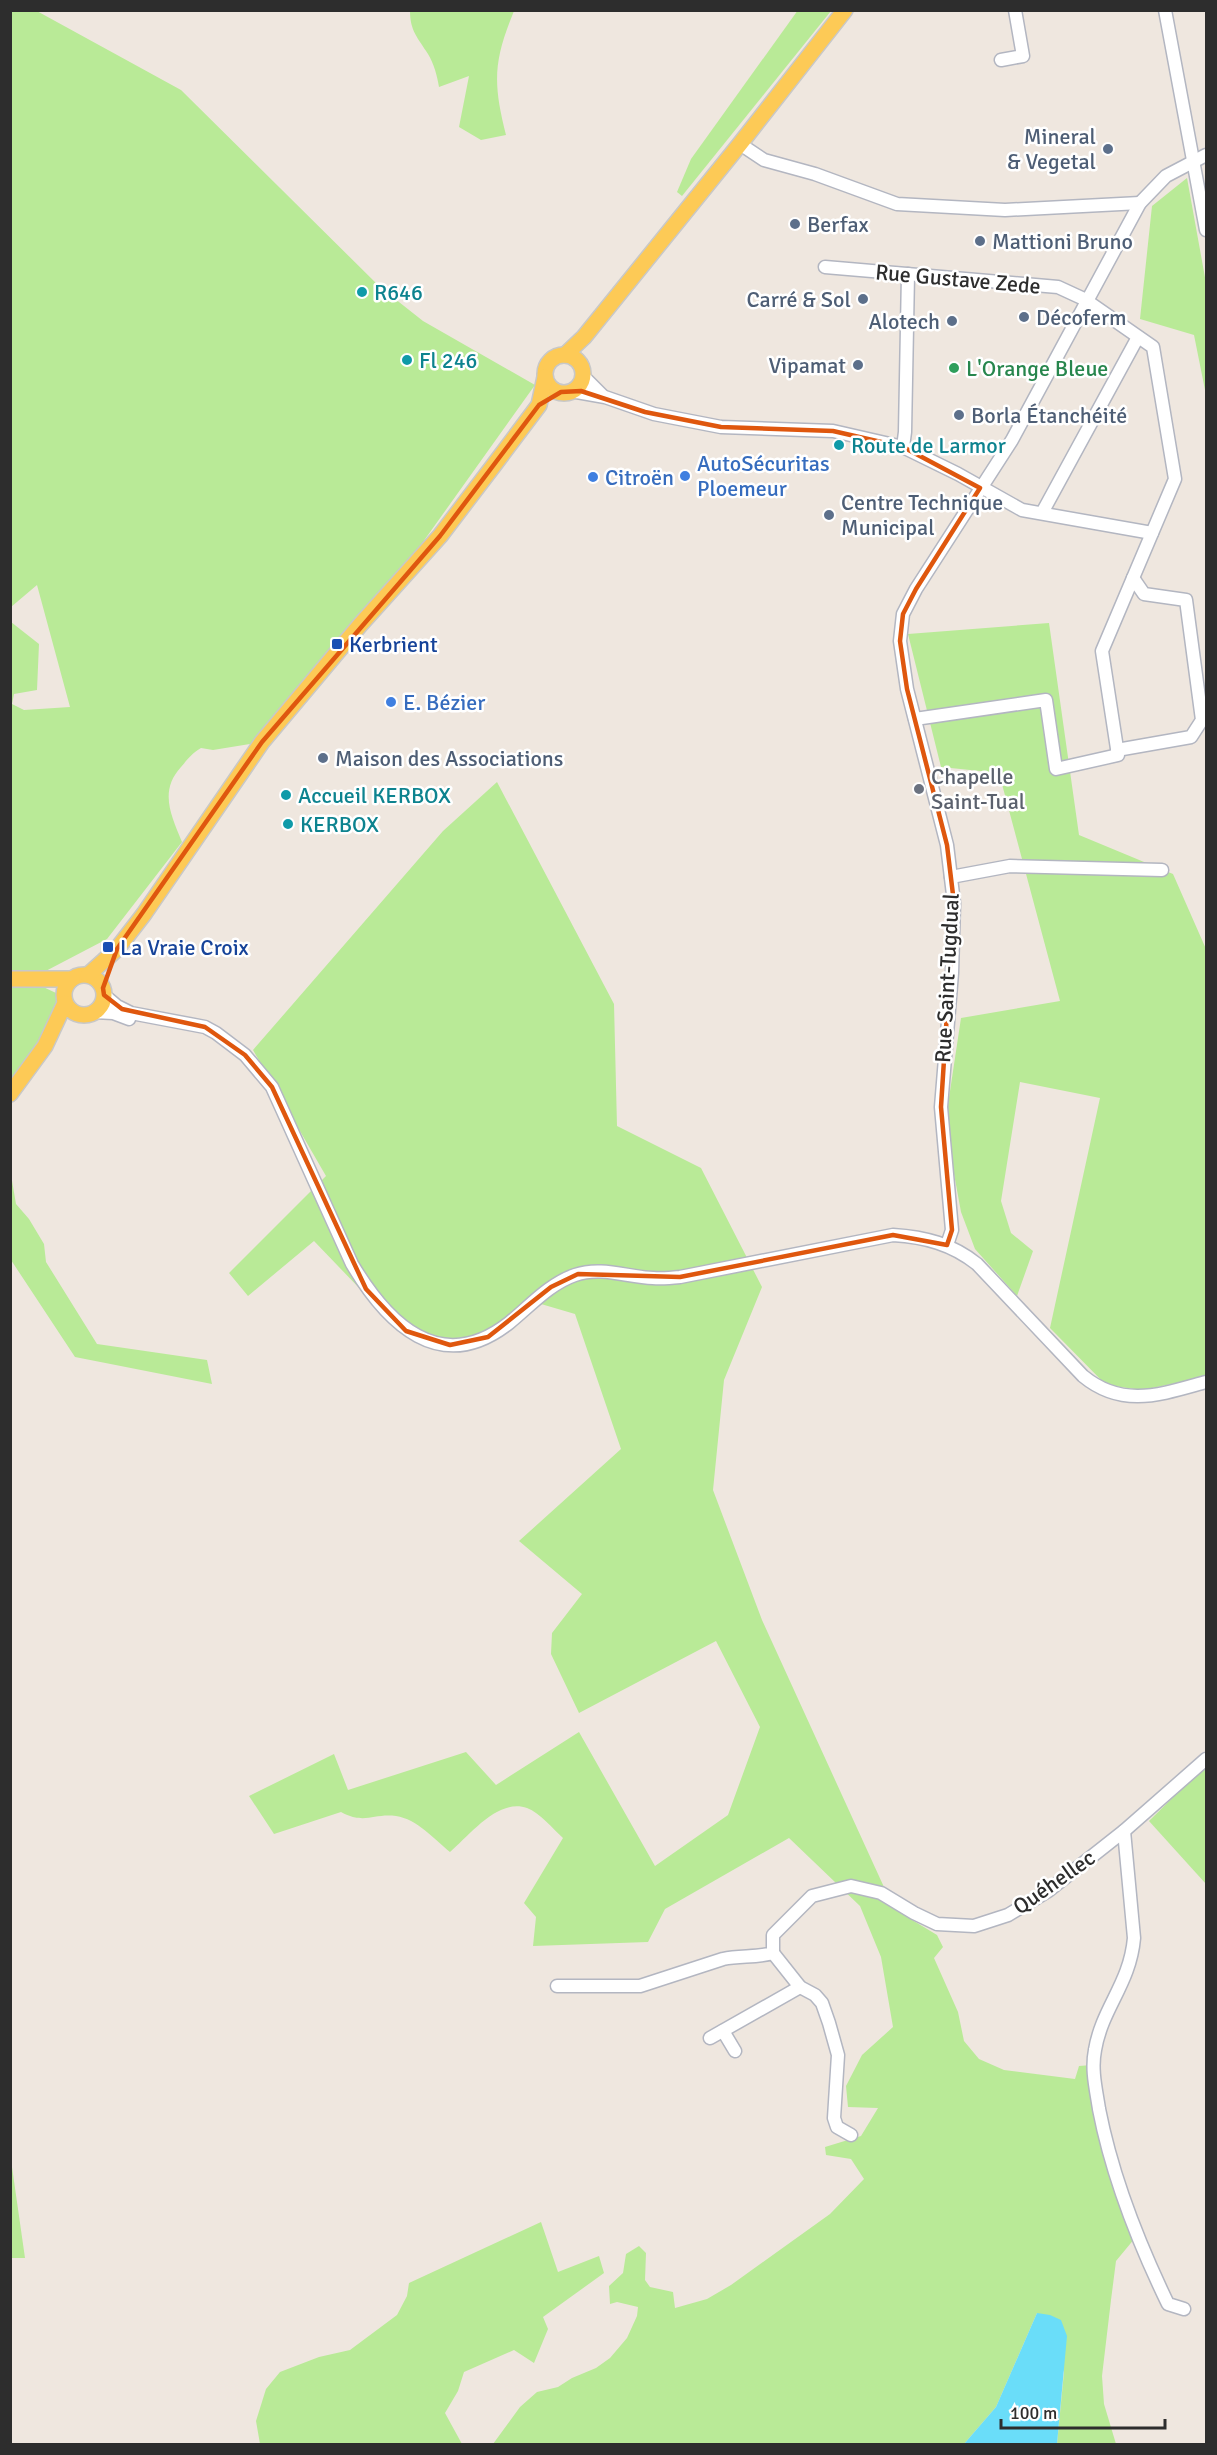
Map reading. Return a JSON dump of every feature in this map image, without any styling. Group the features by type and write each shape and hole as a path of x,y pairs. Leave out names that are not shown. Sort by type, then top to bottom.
{"main road":[{"path":"10,979 72,979 88,975 117,949 144,914 262,742 360,625 440,536 539,405 550,361 565,355 584,337 845,10"},
{"path":"539,405 579,385 582,371 580,354 584,337"},
{"path":"565,355 575,358 582,371"},
{"path":"545,377 551,387 566,392"},
{"path":"45,1046 103,1002 103,991 117,949"},
{"path":"88,975 99,982 103,991"},
{"path":"10,1094 45,1046 64,999 67,983 72,979"},
{"path":"33,980 47,984 64,999 75,1013 88,1013"}],"street":[{"path":"1001,60 1023,56 1015,10"},
{"path":"1165,10 1201,158 1206,230"},
{"path":"740,144 764,160 815,174 897,204 1005,210 1140,203"},
{"name":"Rue Saint-Tugdual","path":"947,1245 952,1230 941,1107 952,973 954,903 947,845 907,689 900,641 903,614 916,589 1012,440 1140,203 1166,176 1201,158"},
{"name":"Rue Gustave Zede","path":"825,267 1058,287 1087,301 1154,347 1175,479 1102,651 1117,750"},
{"path":"903,447 908,274"},
{"path":"1042,513 1138,337"},
{"path":"582,371 605,397"},
{"path":"566,392 605,397 654,414 721,427 833,431 903,447 958,474 1022,510 1152,532"},
{"path":"915,719 1046,700 1056,769 1118,755 1117,750 1191,736 1202,720 1186,600 1144,594 1133,578"},
{"path":"951,877 1010,866 1162,870"},
{"path":"103,991 131,1013 205,1027 245,1055 272,1087 352,1264 366,1288 406,1331 438,1343 462,1345 488,1337 551,1287 578,1274 603,1271 653,1278 680,1277 893,1235 916,1236 947,1245 977,1264 1083,1376 1102,1389 1122,1396 1143,1397 1206,1382"},
{"path":"88,1013 113,1013 140,1022 178,1027 234,1047"},
{"name":"Quéhellec","path":"773,1953 773,1935 812,1896 851,1886 881,1893 937,1924 974,1926 1008,1915 1048,1891 1124,1831 1206,1759"},
{"path":"1124,1831 1134,1938 1133,1953 1123,1985 1099,2035 1094,2055 1094,2079 1115,2176 1168,2304 1184,2309"},
{"path":"557,1986 640,1986 723,1959 773,1953 800,1987 815,1995 822,2003 838,2055 834,2118 837,2127 851,2135"},
{"path":"710,2038 800,1987"},
{"path":"723,2031 735,2051"}],"highlighted area":[{"path":"581,391 645,412 721,427 833,431 903,447 980,488 916,589 903,614 900,641 907,689 947,845 954,903 941,1107 952,1230 947,1245 893,1235 680,1277 578,1274 551,1287 488,1337 450,1345 406,1331 366,1289 272,1087 245,1055 205,1027 122,1009 104,995 103,988 117,949 262,742 440,536 539,405 561,392"}],"green space":[{"path":"35,10 181,90 380,287 423,321 535,385 378,605 262,742 213,750 201,748 190,756 174,776 170,785 169,803 182,842 107,939 40,974 39,985 56,993 57,1008 11,1094 11,622 39,644 37,690 14,694 12,704 24,710 70,707 37,585 11,607 10,11"},
{"path":"798,10 831,11 682,196 677,192 691,159"},
{"path":"410,11 514,11 502,45 497,73 499,101 506,135 481,140 459,127 469,76 439,87 432,62 413,29"},
{"path":"1187,178 1206,283 1206,395 1194,335 1140,319 1152,206"},
{"path":"1049,623 1079,835 1173,874 1206,949 1206,1377 1142,1390 1106,1385 1050,1328 1100,1098 1020,1082 1001,1201 1011,1233 1033,1251 1017,1296 975,1249 961,1212 950,1152 947,1111 961,1018 1060,1001 999,773 941,767 908,634"},
{"path":"497,782 614,1004 617,1126 701,1168 762,1287 724,1380 713,1490 762,1620 894,1909 937,1935 943,1947 934,1958 958,2012 964,2041 979,2059 1004,2070 1075,2079 1079,2066 1092,2065 1105,2139 1140,2232 1116,2261 1102,2376 1104,2404 1116,2444 1057,2444 1064,2372 1037,2313 996,2407 964,2444 493,2444 520,2407 537,2392 558,2387 596,2368 610,2358 627,2338 637,2316 638,2307 617,2302 610,2304 609,2286 623,2273 626,2254 639,2246 646,2253 645,2280 650,2287 673,2292 675,2308 707,2299 731,2285 830,2214 864,2179 851,2159 826,2155 825,2147 861,2136 878,2108 848,2107 846,2086 862,2055 893,2027 881,1957 860,1906 789,1838 665,1909 648,1942 533,1946 536,1917 524,1903 563,1838 532,1810 516,1806 495,1813 450,1852 418,1825 396,1816 356,1818 341,1812 274,1834 249,1796 334,1754 348,1790 466,1752 496,1785 579,1732 655,1866 728,1815 760,1727 716,1641 579,1713 551,1654 552,1633 582,1594 519,1541 621,1449 575,1314 541,1304 483,1344 447,1350 386,1316 314,1241 248,1296 229,1273 326,1176 253,1050 443,831"},
{"path":"10,1169 16,1204 29,1219 44,1244 46,1262 97,1344 207,1360 212,1384 75,1357 11,1260"},
{"path":"1206,1765 1206,1884 1149,1821"},
{"path":"11,2160 25,2258 11,2258"},
{"path":"541,2222 558,2272 599,2256 604,2273 543,2317 548,2329 534,2363 514,2350 464,2372 458,2391 445,2413 462,2444 260,2444 256,2421 266,2389 280,2372 319,2357 350,2350 397,2315 407,2296 409,2283"}],"water":[{"path":"1037,2313 1061,2320 1067,2336 1057,2444 964,2444 996,2407"}],"place":[{"name":"Mineral & Vegetal","path":"1108,149"},
{"name":"Berfax","path":"795,224"},
{"name":"Mattioni Bruno","path":"980,241"},
{"name":"R646","path":"362,292"},
{"name":"Carré & Sol","path":"863,299"},
{"name":"Décoferm","path":"1024,317"},
{"name":"Alotech","path":"952,321"},
{"name":"Fl 246","path":"407,360"},
{"name":"Vipamat","path":"858,365"},
{"name":"L'Orange Bleue","path":"954,368"},
{"name":"Borla Étanchéité","path":"959,415"},
{"name":"Route de Larmor","path":"839,445"},
{"name":"AutoSécuritas Ploemeur","path":"685,476"},
{"name":"Citroën","path":"593,477"},
{"name":"Centre Technique Municipal","path":"829,515"},
{"name":"Kerbrient","path":"337,644"},
{"name":"E. Bézier","path":"391,702"},
{"name":"Maison des Associations","path":"323,758"},
{"name":"Chapelle Saint-Tual","path":"919,789"},
{"name":"Accueil KERBOX","path":"286,795"},
{"name":"KERBOX","path":"288,824"},
{"name":"La Vraie Croix","path":"108,947"}]}
